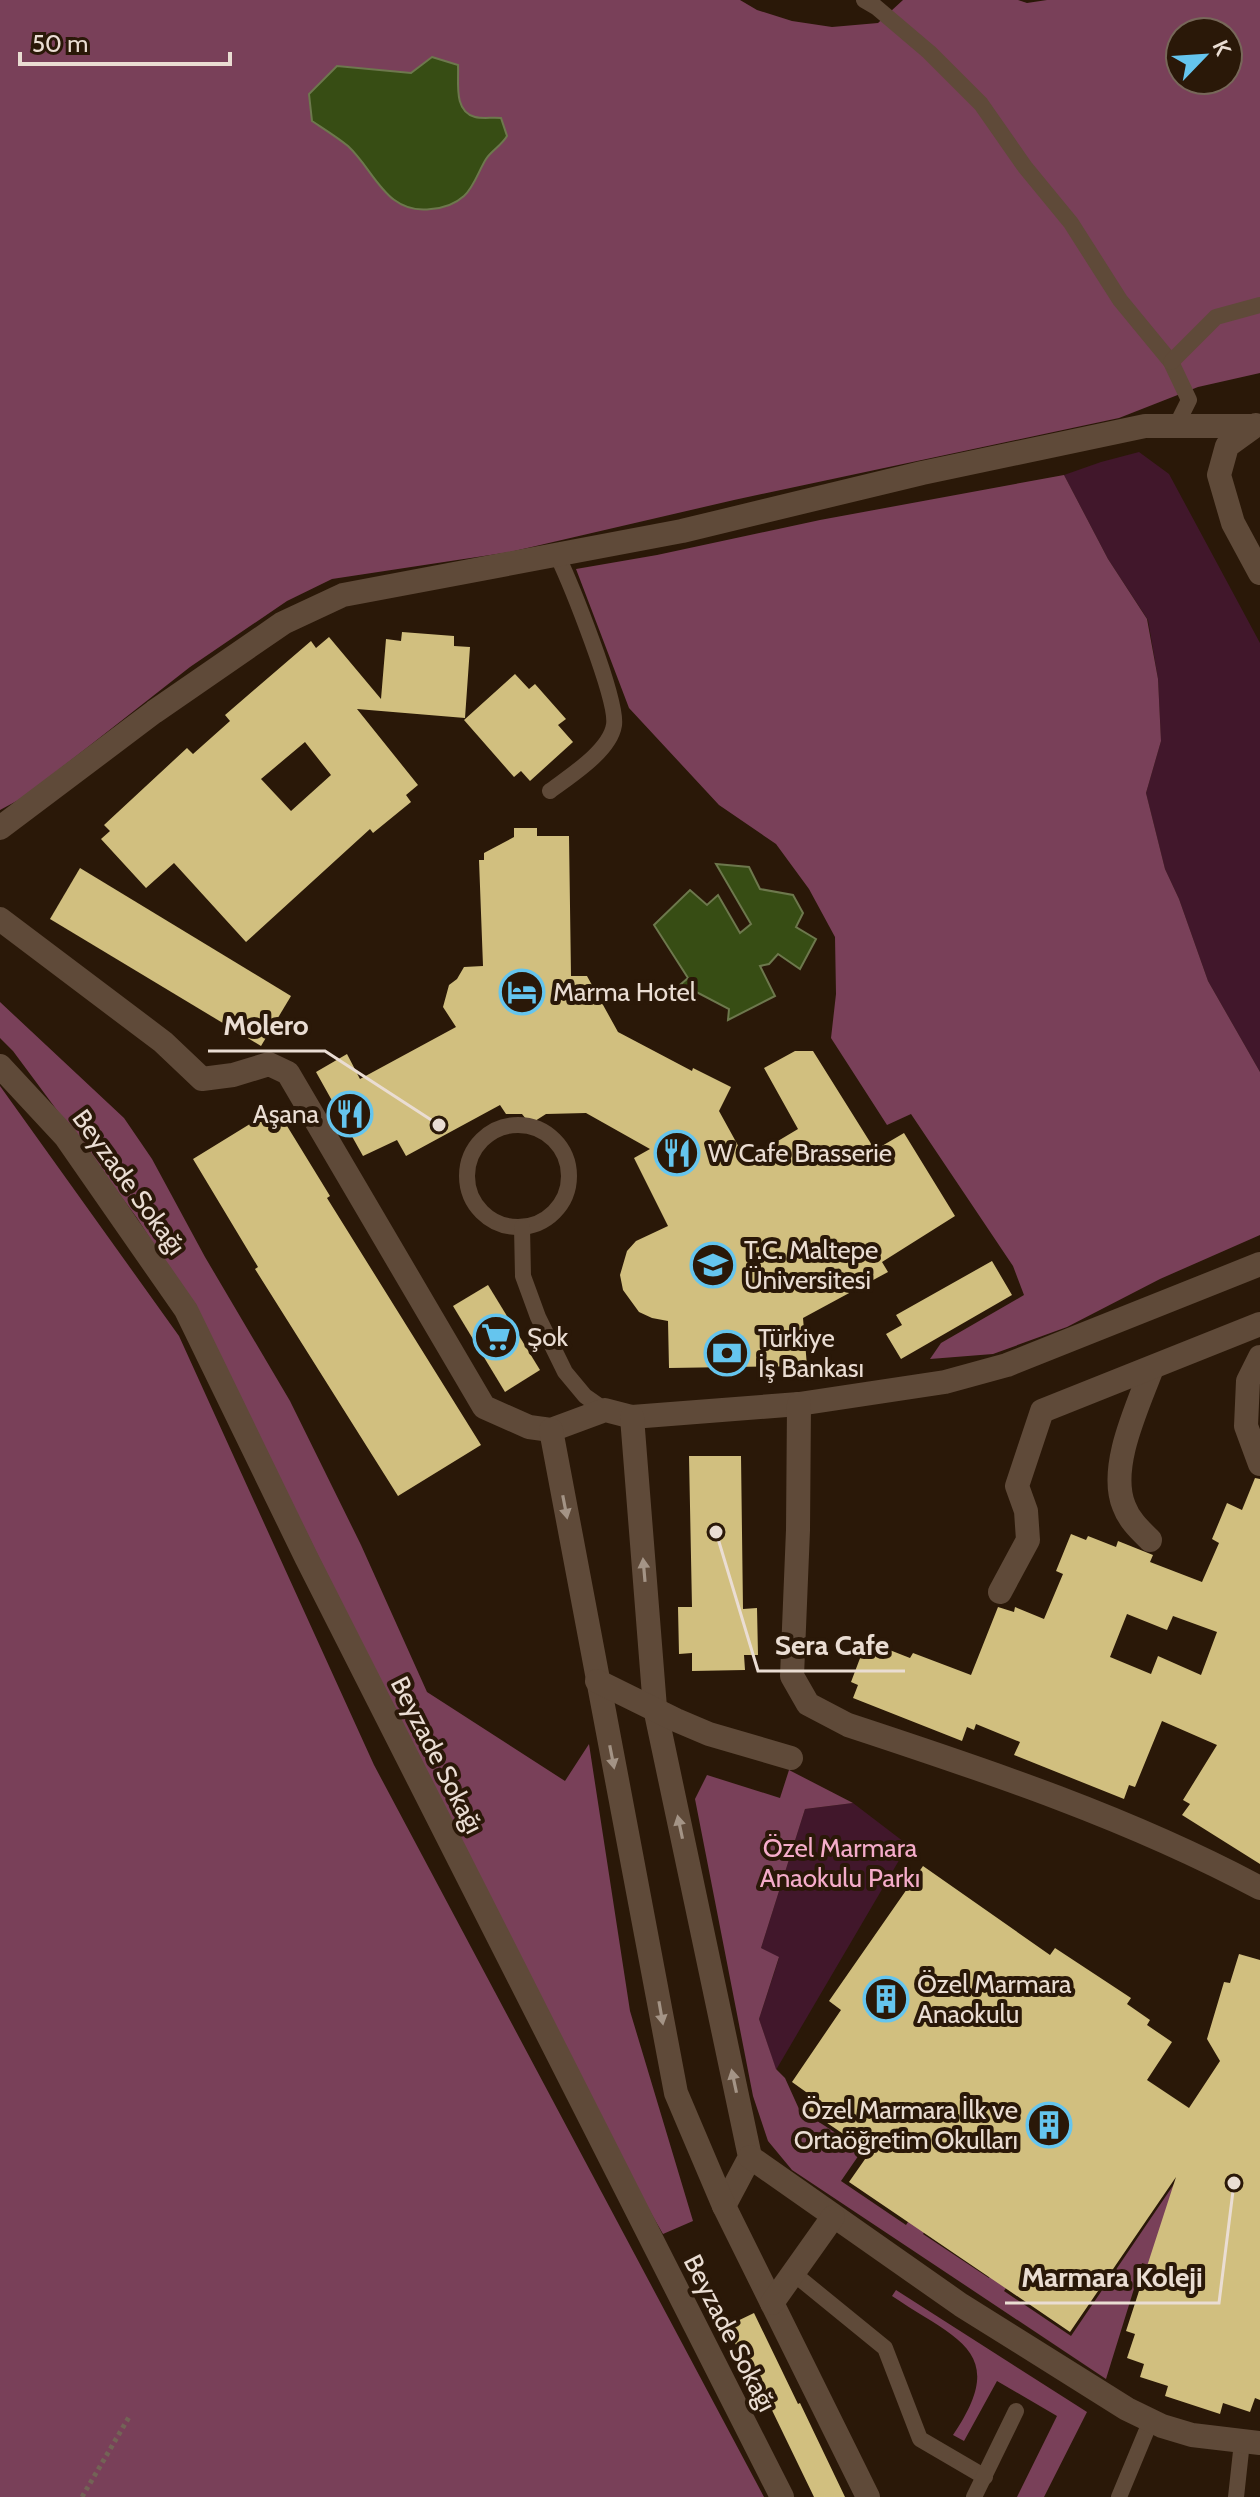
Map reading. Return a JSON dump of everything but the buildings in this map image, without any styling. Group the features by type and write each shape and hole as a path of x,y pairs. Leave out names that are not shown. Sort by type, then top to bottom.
{"street":[{"path":"0,828 154,712 283,623 343,595 682,531 937,469 1145,426 1257,425"},
{"path":"1257,425 1227,446 1219,475 1233,523 1260,573"},
{"path":"0,919 163,1042 202,1079 233,1075 269,1064 288,1073 484,1407 529,1427 551,1430 605,1410 632,1417 799,1404 945,1382 1007,1365 1260,1264"},
{"name":"Beyzade Sokağı","path":"0,1066 65,1136 186,1310 334,1614 782,2497"},
{"path":"1000,1592 1028,1540 1026,1511 1017,1486 1042,1411 1260,1324"},
{"path":"1260,1357 1248,1381 1246,1426 1260,1464"},
{"path":"1150,1540 1133,1523 1123,1505 1119,1477 1127,1438 1152,1368"},
{"path":"799,1404 792,1676 808,1704 848,1725 1111,1817 1210,1861 1260,1888"},
{"path":"632,1417 655,1708 750,2157 724,2206"},
{"path":"551,1430 676,2093 724,2206 868,2497"},
{"path":"597,1681 709,1734 791,1758"},
{"path":"750,2157 961,2305 1127,2409 1192,2435 1251,2443"},
{"path":"772,2303 833,2217"}],"lane":[{"path":"864,0 929,52 981,104 1025,167 1071,223 1120,300 1171,362 1189,400 1176,426"},
{"path":"1171,362 1216,317 1260,305"},
{"path":"550,791 600,751 614,725 609,695 594,649 557,555"},
{"path":"517,1125 543,1132 554,1140 567,1165 569,1179 566,1193 550,1216 537,1224 522,1227 492,1221 480,1211 467,1184 467,1169 479,1142 491,1132 517,1125"},
{"path":"522,1227 523,1276 538,1317 565,1372 585,1396 605,1410"},
{"path":"793,2273 885,2348 920,2439 985,2477"},
{"path":"974,2497 1016,2411"},
{"path":"1119,2497 1151,2420"},
{"path":"1236,2497 1251,2443"}],"path":[{"path":"82,2497 129,2417"}],"green space":[{"path":"1139,452 1169,474 1260,643 1260,1072 1208,981 1165,869 1146,793 1161,741 1158,679 1148,620 1108,559 1064,475"},
{"name":"Özel Marmara Anaokulu Parkı","path":"853,1803 908,1845 776,2070 759,2019 779,1958 761,1948 805,1809"}],"shaded area":[{"path":"0,0 740,0 757,10 792,21 832,27 878,23 903,0 1018,0 1027,3 1047,0 1260,0 1260,373 1198,387 1119,418 734,500 510,552 332,579 287,601 190,667 24,797 0,810"},
{"path":"432,57 458,65 463,109 475,117 501,118 507,136 486,159 471,188 460,199 440,208 416,209 392,198 348,146 312,121 309,94 337,66 411,73"},
{"path":"1064,475 1108,559 1147,619 1158,679 1161,741 1146,793 1165,869 1208,981 1260,1072 1260,1235 1160,1279 1067,1327 993,1354 930,1359 941,1343 1024,1295 1013,1266 911,1114 887,1125 831,1038 836,994 835,937 809,889 776,844 719,805 629,708 576,569"},
{"path":"716,864 749,867 760,889 793,895 803,913 796,927 816,939 800,969 778,954 769,964 760,966 775,996 728,1020 729,1009 681,984 688,978 654,925 690,890 707,905 718,895 740,933 751,924"},
{"path":"0,1002 124,1118 152,1159 205,1257 290,1401 361,1545 427,1692 565,1781 589,1744 630,2011 693,2221 663,2234 625,2168 197,1312 137,1218 13,1051 0,1038"},
{"path":"0,1086 179,1336 374,1765 764,2497 0,2497"},
{"path":"789,1770 853,1803 805,1809 761,1948 779,1957 759,2019 776,2069 785,2078 799,2109 848,2141 942,2005 963,2004 841,2181 906,2225 1017,2063 1030,2073 923,2234 989,2278 1105,2111 1118,2121 1004,2291 1071,2336 1191,2159 1156,2267 1142,2263 1106,2379 792,2170 768,2141 753,2096 695,1799 707,1775 780,1798"},
{"path":"896,2290 1087,2412 1044,2497 1017,2497 1057,2416 997,2381 964,2441 953,2435 969,2407 977,2384 976,2366 968,2350 955,2337 892,2296"}],"place":[{"name":"Marma Hotel","path":"522,992"},
{"name":"Aşana","path":"350,1114"},
{"name":"Molero","path":"439,1125"},
{"name":"W Cafe Brasserie","path":"677,1153"},
{"name":"T.C. Maltepe Üniversitesi","path":"713,1265"},
{"name":"Şok","path":"496,1337"},
{"name":"Türkiye İş Bankası","path":"727,1353"},
{"name":"Sera Cafe","path":"716,1532"},
{"name":"Özel Marmara Anaokulu","path":"886,1999"},
{"name":"Özel Marmara İlk ve Ortaöğretim Okulları","path":"1049,2125"},
{"name":"Marmara Koleji","path":"1234,2183"}]}
